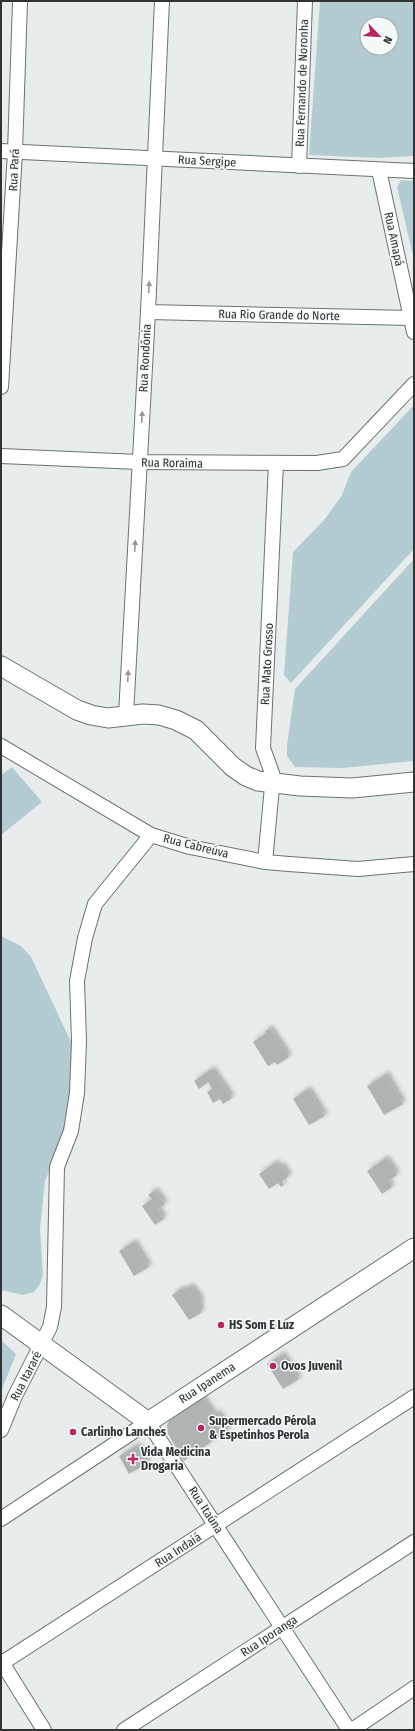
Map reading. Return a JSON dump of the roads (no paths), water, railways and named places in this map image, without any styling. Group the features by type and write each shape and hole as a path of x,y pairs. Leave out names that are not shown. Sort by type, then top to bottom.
{"street":[{"name":"Rua Pará","path":"1,387 8,151 20,1"},
{"name":"Rua Rondônia","path":"126,715 148,312 162,1"},
{"name":"Rua Fernando de Noronha","path":"298,166 306,1"},
{"name":"Rua Sergipe","path":"8,151 414,171"},
{"name":"Rua Amapá","path":"379,170 414,332"},
{"name":"Rua Rio Grande do Norte","path":"148,312 411,318"},
{"name":"Rua Roraima","path":"1,456 139,462 276,464 317,463 343,459 414,384"},
{"name":"Rua Mato Grosso","path":"265,862 273,782 273,776 264,748 276,464"},
{"path":"1,666 77,710 91,715 108,718 126,715 159,715 176,720 196,730 233,767 246,776 258,781 300,786 352,788 414,782"},
{"name":"Rua Cabreúva","path":"1,746 151,835 190,847 265,862 358,869 414,864"},
{"name":"Rua Itararé","path":"1,1430 15,1396 50,1327 54,1307 57,1167 71,1131 77,1093 79,1041 77,981 85,938 95,904 151,835"},
{"name":"Rua Ipanema","path":"1,1519 414,1248"},
{"name":"Rua Itaúna","path":"1,1315 148,1422 349,1730"},
{"name":"Rua Indaiá","path":"2,1662 414,1397"},
{"name":"Rua Iporanga","path":"124,1730 414,1542"},
{"path":"2,1662 44,1730"},
{"path":"352,1730 414,1688"}],"place":[{"name":"HS Som E Luz","path":"221,1325"},
{"name":"Ovos Juvenil","path":"273,1366"},
{"name":"Supermercado Pérola & Espetinhos Perola","path":"201,1428"},
{"name":"Carlinho Lanches","path":"73,1432"},
{"name":"Vida Medicina Drogaria","path":"133,1459"}]}
